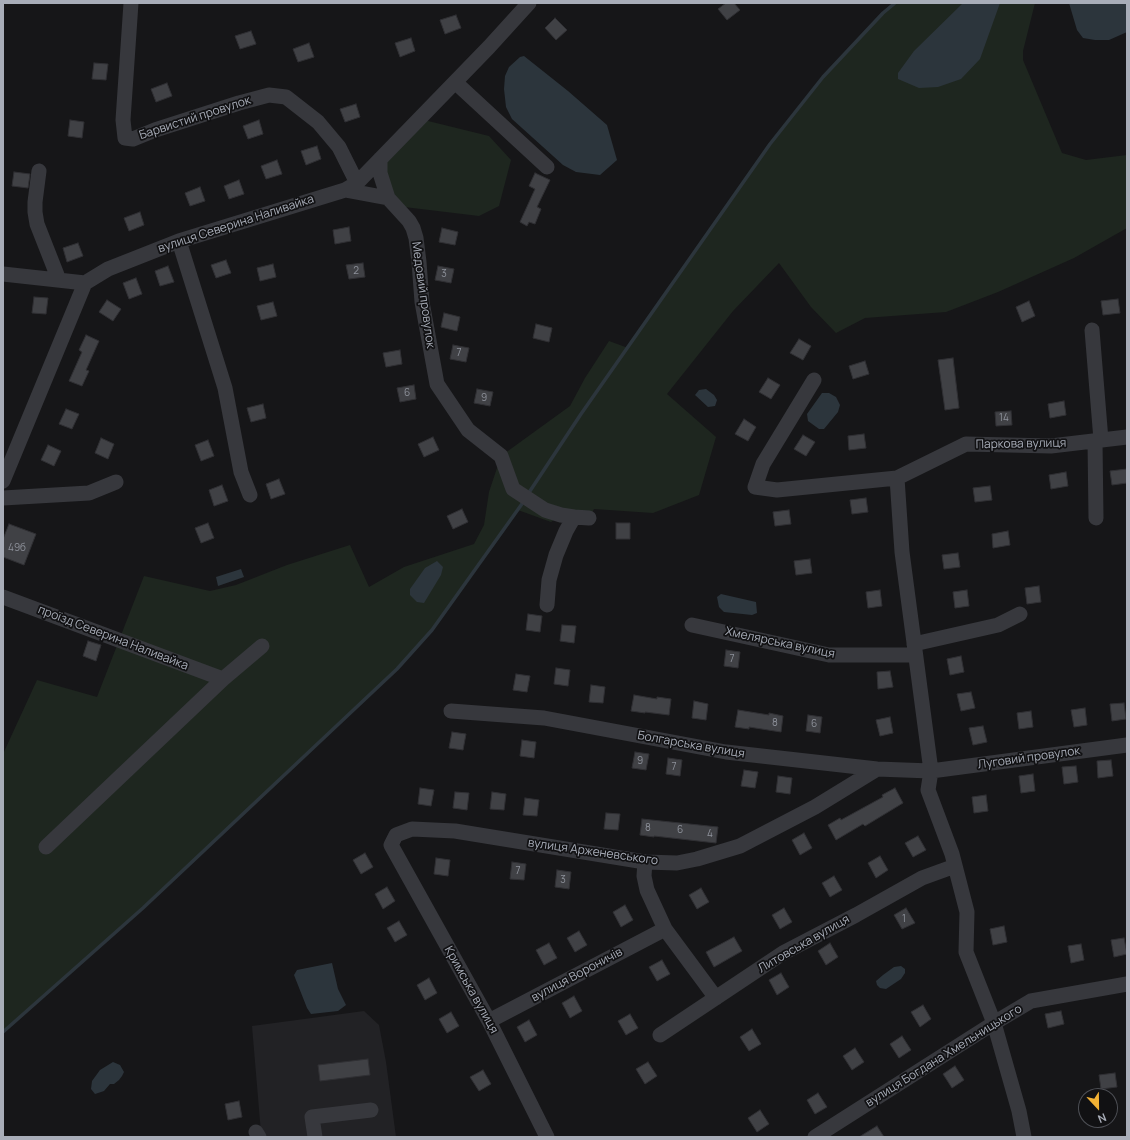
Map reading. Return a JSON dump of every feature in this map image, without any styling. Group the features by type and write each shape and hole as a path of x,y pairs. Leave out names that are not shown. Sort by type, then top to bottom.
{"street":[{"name":"Барвистий провулок","path":"131,3 123,120 125,138 133,139 155,130 239,102 269,95 286,97 318,122 339,148 351,187"},
{"name":"вулиця Северина Наливайка","path":"85,283 108,269 178,241 351,187 455,82 529,3"},
{"path":"455,82 547,167"},
{"name":"Медовий провулок","path":"380,159 380,173 388,198 409,221 416,238 422,302 437,384 468,430 501,456 513,490 545,510 561,515 582,517 556,555 549,580 547,605"},
{"path":"39,171 34,202 37,224 59,280"},
{"path":"351,187 388,198"},
{"path":"178,241 225,388 241,472 250,494"},
{"path":"3,274 85,283 3,481"},
{"path":"1092,330 1098,440 1096,518"},
{"name":"Паркова вулиця","path":"814,380 763,464 755,487 777,490 897,478 966,444 1051,446 1127,437"},
{"path":"897,478 902,552 931,771 928,790 955,866 967,912 966,952 994,1022 1019,1111 1024,1137"},
{"path":"3,498 89,493 116,482"},
{"name":"проїзд Северина Наливайка","path":"3,597 222,679"},
{"name":"Хмелярська вулиця","path":"692,625 829,655 915,649 998,625 1020,614"},
{"path":"46,847 222,679 262,646"},
{"name":"Болгарська вулиця","path":"451,711 544,718 726,752 877,769 931,771"},
{"name":"Луговий провулок","path":"931,771 1127,745"},
{"name":"вулиця Арженевського","path":"391,845 396,835 412,829 455,831 645,862 677,863 697,859 740,846 815,807 877,769"},
{"name":"Кримська вулиця","path":"391,845 489,1021 548,1137"},
{"path":"645,862 644,876 647,890 665,929 716,998"},
{"name":"Литовська вулиця","path":"660,1035 784,953 922,878 955,866"},
{"name":"вулиця Вороничів","path":"489,1021 665,929"},
{"name":"вулиця Богдана Хмельницького","path":"815,1137 994,1022 1031,1001 1127,984"},
{"path":"315,1137 312,1116 371,1110"}],"shaded area":[{"path":"895,3 1035,3 1023,51 1023,60 1062,153 1086,160 1127,155 1127,228 1074,258 998,292 946,312 865,318 836,333 811,307 779,263 733,311 667,394 716,437 699,495 653,513 594,509 589,518 561,515 551,522 518,510 432,630 397,669 143,908 3,1032 3,754 37,680 97,697 144,576 210,591 236,585 287,565 350,545 369,587 404,567 474,544 484,525 489,492 501,456 570,406 585,378 609,341 628,348 770,144 823,77 883,13"},
{"path":"963,3 1000,3 980,59 961,79 938,87 919,88 898,79 898,73 914,51"},
{"path":"1069,3 1127,3 1127,32 1109,40 1083,38 1077,30"},
{"path":"524,56 568,91 607,125 617,160 600,175 576,172 563,165 512,119 506,107 504,89 505,76 509,67 520,57"},
{"path":"420,119 489,136 511,160 499,206 479,216 396,206 380,159"},
{"path":"706,389 714,395 717,400 715,406 708,407 695,395 699,390"},
{"path":"822,393 829,393 836,397 840,405 838,412 824,429 819,429 808,421 807,414"},
{"path":"437,561 443,567 441,575 424,603 417,602 410,595 410,589 425,568"},
{"path":"241,569 244,577 218,586 216,577"},
{"path":"721,594 756,602 757,613 752,615 724,612 719,607 717,597"},
{"path":"332,963 338,989 346,1005 338,1011 311,1014 307,1008 294,975 297,970"},
{"path":"901,966 905,969 905,973 901,979 886,989 880,988 877,985 876,981 883,975 894,967"},
{"path":"364,1011 379,1025 386,1062 396,1137 265,1137 261,1133 252,1026"},
{"path":"113,1062 120,1065 124,1072 122,1076 114,1084 110,1084 104,1091 95,1094 91,1089 92,1081 100,1070"}],"building":[{"path":"726,3 734,3 740,10 727,20 718,9"},
{"path":"456,15 461,28 445,34 440,20"},
{"path":"555,18 567,30 556,40 545,28"},
{"path":"251,31 256,44 240,49 235,36"},
{"path":"411,38 415,51 400,57 395,43"},
{"path":"309,43 314,57 298,62 293,49"},
{"path":"94,63 108,64 106,80 92,79"},
{"path":"167,83 172,96 156,102 151,89"},
{"path":"356,104 360,117 345,122 340,109"},
{"path":"70,120 84,122 82,138 68,136"},
{"path":"259,120 263,134 248,139 243,126"},
{"path":"317,146 321,159 306,165 301,151"},
{"path":"277,160 282,174 266,179 261,166"},
{"path":"14,172 30,174 28,188 12,186"},
{"path":"535,173 550,180 537,207 541,209 535,224 529,222 527,226 520,222 535,189 529,186"},
{"path":"239,180 244,194 229,199 224,186"},
{"path":"200,187 205,201 190,206 185,193"},
{"path":"140,212 144,225 129,231 124,218"},
{"path":"349,227 351,241 335,244 333,230"},
{"path":"442,228 458,232 455,245 439,242"},
{"path":"78,243 83,256 67,262 63,248"},
{"path":"226,260 231,273 216,278 211,265"},
{"path":"363,263 365,277 349,279 346,265"},
{"path":"273,264 276,277 260,281 257,268"},
{"path":"168,266 174,282 160,286 155,271"},
{"path":"438,266 454,269 451,283 435,280"},
{"path":"136,278 142,294 129,299 123,283"},
{"path":"34,297 48,298 46,314 32,313"},
{"path":"1118,299 1120,313 1103,315 1101,301"},
{"path":"107,300 121,309 113,321 99,312"},
{"path":"1029,301 1035,316 1022,322 1016,307"},
{"path":"273,302 277,316 261,320 257,306"},
{"path":"444,313 460,317 457,331 441,327"},
{"path":"536,324 552,328 549,342 533,338"},
{"path":"86,335 99,341 86,370 89,371 82,386 69,381 82,352 79,350"},
{"path":"799,339 811,346 803,360 790,353"},
{"path":"453,345 469,348 466,362 450,359"},
{"path":"400,350 402,364 386,367 383,353"},
{"path":"953,358 959,408 945,410 938,360"},
{"path":"865,361 869,374 853,379 849,366"},
{"path":"768,378 780,385 771,399 759,392"},
{"path":"414,385 416,399 400,402 397,388"},
{"path":"477,389 493,392 490,406 474,403"},
{"path":"1064,401 1066,415 1050,418 1048,404"},
{"path":"263,404 266,418 251,422 247,408"},
{"path":"66,409 79,414 72,429 59,424"},
{"path":"1011,411 1012,425 996,426 995,412"},
{"path":"744,419 756,427 748,441 735,434"},
{"path":"864,434 866,448 849,450 848,436"},
{"path":"803,435 815,442 806,456 794,449"},
{"path":"433,437 439,450 424,457 418,444"},
{"path":"101,438 114,444 108,459 95,453"},
{"path":"208,440 214,456 201,461 195,445"},
{"path":"48,445 61,451 54,466 41,460"},
{"path":"1127,469 1127,483 1112,485 1110,471"},
{"path":"1066,472 1068,486 1051,489 1049,475"},
{"path":"279,479 285,494 271,499 266,484"},
{"path":"222,485 228,501 214,506 209,490"},
{"path":"990,486 992,500 975,502 973,488"},
{"path":"866,498 868,512 852,514 850,500"},
{"path":"462,509 468,522 453,529 447,516"},
{"path":"789,510 791,524 775,526 773,512"},
{"path":"208,523 214,538 201,543 195,528"},
{"path":"616,523 630,523 630,539 616,539"},
{"path":"9,524 36,534 24,565 3,557 3,539"},
{"path":"1008,531 1010,545 993,548 992,534"},
{"path":"958,553 960,567 944,569 942,555"},
{"path":"810,559 812,573 796,575 794,561"},
{"path":"1039,586 1041,602 1027,604 1025,588"},
{"path":"880,590 882,606 868,608 866,592"},
{"path":"967,590 969,606 955,608 953,592"},
{"path":"528,614 542,616 540,632 526,630"},
{"path":"562,625 576,626 574,643 560,641"},
{"path":"88,641 101,645 96,661 83,656"},
{"path":"726,650 740,652 738,668 724,666"},
{"path":"961,656 964,672 950,675 947,659"},
{"path":"556,668 570,670 568,686 554,684"},
{"path":"890,671 893,687 878,689 877,672"},
{"path":"516,674 530,676 527,692 513,690"},
{"path":"591,685 605,687 603,703 589,702"},
{"path":"971,692 975,708 961,711 957,694"},
{"path":"634,695 657,699 657,697 671,699 669,715 631,711"},
{"path":"694,701 708,704 706,720 692,718"},
{"path":"1124,703 1126,719 1112,721 1110,704"},
{"path":"1085,708 1087,725 1074,727 1071,710"},
{"path":"738,710 783,716 781,732 749,727 749,729 735,727"},
{"path":"1031,711 1033,727 1019,729 1017,713"},
{"path":"808,715 822,717 820,733 806,731"},
{"path":"890,717 893,733 880,736 876,720"},
{"path":"983,726 987,742 973,745 969,728"},
{"path":"452,732 466,734 463,750 449,748"},
{"path":"522,740 536,742 534,758 520,756"},
{"path":"635,752 649,754 646,770 632,768"},
{"path":"668,758 682,760 680,776 666,774"},
{"path":"1111,760 1113,776 1098,778 1097,761"},
{"path":"1076,766 1078,782 1064,784 1062,767"},
{"path":"744,770 758,772 755,788 741,786"},
{"path":"1033,774 1035,791 1021,793 1019,776"},
{"path":"778,776 792,778 790,794 776,792"},
{"path":"420,788 434,790 431,806 418,804"},
{"path":"895,788 903,803 865,826 863,824 836,840 828,825 840,818 841,820 883,797 882,795"},
{"path":"455,792 469,793 467,810 453,808"},
{"path":"492,792 506,794 504,810 490,809"},
{"path":"986,795 988,811 974,813 972,797"},
{"path":"525,798 539,800 537,816 523,815"},
{"path":"606,813 620,814 618,830 604,829"},
{"path":"642,819 718,827 716,843 640,835"},
{"path":"804,833 812,848 800,855 792,840"},
{"path":"918,836 926,850 913,857 905,843"},
{"path":"365,853 373,867 361,874 353,860"},
{"path":"880,856 888,870 876,878 868,863"},
{"path":"436,858 450,860 448,876 434,874"},
{"path":"512,862 526,864 524,880 510,879"},
{"path":"557,870 571,872 569,889 555,887"},
{"path":"834,876 842,890 830,897 822,883"},
{"path":"387,887 395,901 383,909 375,894"},
{"path":"701,888 709,902 697,909 689,895"},
{"path":"625,905 633,920 621,927 613,912"},
{"path":"784,908 792,922 780,929 772,915"},
{"path":"906,908 915,923 902,929 894,915"},
{"path":"399,921 407,935 395,942 387,928"},
{"path":"1004,926 1007,942 993,945 990,929"},
{"path":"579,931 587,945 575,952 567,938"},
{"path":"734,937 742,951 714,967 706,952"},
{"path":"1124,938 1127,954 1114,957 1111,940"},
{"path":"549,943 557,958 544,965 536,950"},
{"path":"830,943 838,957 826,965 818,951"},
{"path":"1081,944 1084,960 1071,963 1068,946"},
{"path":"662,960 670,974 657,981 649,967"},
{"path":"781,973 789,987 777,995 769,980"},
{"path":"429,978 437,993 425,1000 417,985"},
{"path":"574,996 582,1011 570,1018 562,1003"},
{"path":"923,1005 931,1019 920,1027 911,1012"},
{"path":"1061,1011 1064,1024 1048,1028 1045,1014"},
{"path":"451,1012 459,1026 447,1033 439,1019"},
{"path":"630,1014 638,1028 626,1035 618,1021"},
{"path":"529,1020 537,1035 525,1042 517,1027"},
{"path":"752,1029 761,1044 749,1051 740,1037"},
{"path":"902,1036 911,1050 899,1058 890,1044"},
{"path":"855,1048 864,1062 852,1070 843,1056"},
{"path":"368,1059 370,1075 320,1081 318,1065"},
{"path":"648,1062 657,1076 645,1084 636,1069"},
{"path":"955,1066 964,1080 952,1088 943,1074"},
{"path":"483,1070 491,1084 479,1091 470,1077"},
{"path":"1115,1073 1117,1087 1101,1088 1099,1075"},
{"path":"818,1093 827,1107 815,1114 807,1100"},
{"path":"239,1101 242,1117 228,1120 225,1104"},
{"path":"760,1110 769,1124 757,1132 748,1118"},
{"path":"877,1126 884,1137 859,1137"}],"waterway":[{"path":"528,494 581,414 770,144 823,77 883,13 895,3"},
{"path":"3,1032 143,908 397,669 432,630 524,501"}]}
